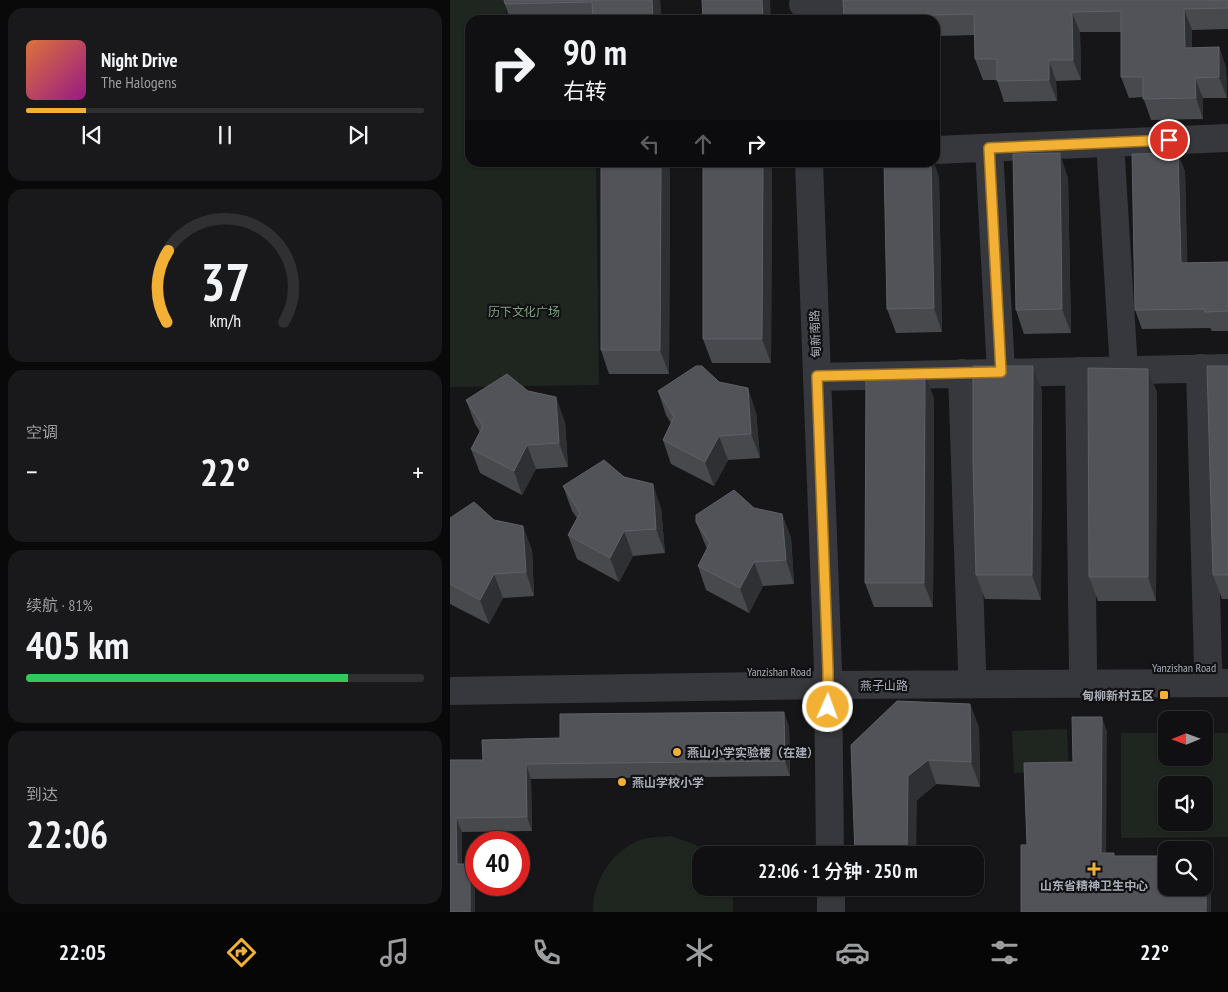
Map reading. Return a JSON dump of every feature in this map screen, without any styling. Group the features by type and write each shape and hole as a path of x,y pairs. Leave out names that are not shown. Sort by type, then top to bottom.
{"street":[{"path":"803,8 919,0"},
{"path":"940,150 1228,138"},
{"path":"1110,143 1124,370"},
{"path":"989,148 1001,372"},
{"name":"甸新南路","path":"809,167 828,678 830,846"},
{"path":"1200,368 1221,672"},
{"path":"817,376 1228,368"},
{"path":"1079,371 1083,668"},
{"path":"962,373 972,669"},
{"name":"Yanzishan Road","path":"450,674 828,678 972,669 1083,668 1221,672"},
{"name":"燕子山路","path":"450,691 828,678 1221,672"},
{"path":"831,896 831,912"}],"green space":[{"name":"历下文化广场","path":"450,0 506,0 506,15 465,15 465,167 596,167 599,385 450,387"},
{"path":"1067,729 1069,771 1014,773 1012,731"},
{"path":"1121,733 1158,733 1158,766 1213,766 1213,733 1228,733 1228,837 1121,838"},
{"path":"671,836 696,845 692,846 692,896 733,896 733,912 593,912 596,890 600,879 612,860 629,846 640,840"}],"building":[{"path":"504,0 652,0 653,15 593,15 592,2 505,4"},
{"path":"702,0 762,0 763,15 703,15"},
{"path":"843,0 1228,0 1228,8 1184,9 1185,48 1219,47 1219,77 1195,78 1196,98 1143,99 1143,77 1121,77 1121,11 1072,12 1073,60 1049,60 1049,80 997,81 997,59 975,59 974,14 844,15"},
{"path":"1060,153 1062,309 1016,310 1013,154"},
{"path":"1178,153 1181,263 1228,262 1228,311 1205,312 1204,309 1135,310 1132,154"},
{"path":"601,167 661,167 660,350 601,350"},
{"path":"703,167 763,167 762,339 703,339"},
{"path":"884,167 931,167 934,308 887,309"},
{"path":"696,366 702,366 719,382 748,388 751,434 719,436 705,462 663,440 674,417 658,391"},
{"path":"973,366 1033,366 1032,575 976,575"},
{"path":"1207,366 1228,366 1228,575 1213,575"},
{"path":"1088,368 1148,369 1148,577 1089,577"},
{"path":"507,374 528,391 556,397 559,443 527,445 514,471 471,449 483,426 466,400"},
{"path":"866,374 925,374 924,583 865,583"},
{"path":"604,460 624,477 653,484 656,529 624,531 610,558 568,535 580,513 563,486"},
{"path":"734,490 754,508 782,514 786,560 754,562 740,588 698,566 710,543 696,522 696,515"},
{"path":"474,502 494,520 523,526 526,572 494,574 480,600 450,584 450,518"},
{"path":"897,701 970,704 971,762 928,760 908,776 907,846 855,846 851,745"},
{"path":"784,712 785,761 526,764 527,817 456,818 457,864 465,864 465,896 470,896 470,912 450,912 450,760 483,760 482,740 560,738 560,714"},
{"path":"1072,717 1102,717 1101,853 1114,853 1114,856 1158,856 1158,896 1206,896 1206,912 1021,912 1021,845 1027,845 1024,763 1073,762"}],"place":[{"name":"甸柳新村五区","path":"1164,695"},
{"name":"燕山小学实验楼（在建）","path":"677,752"},
{"name":"燕山学校小学","path":"622,782"},
{"name":"山东省精神卫生中心","path":"1094,869"}],"route":[{"path":"828,707 829,685 817,376 1001,372 989,148 1169,140"}]}
